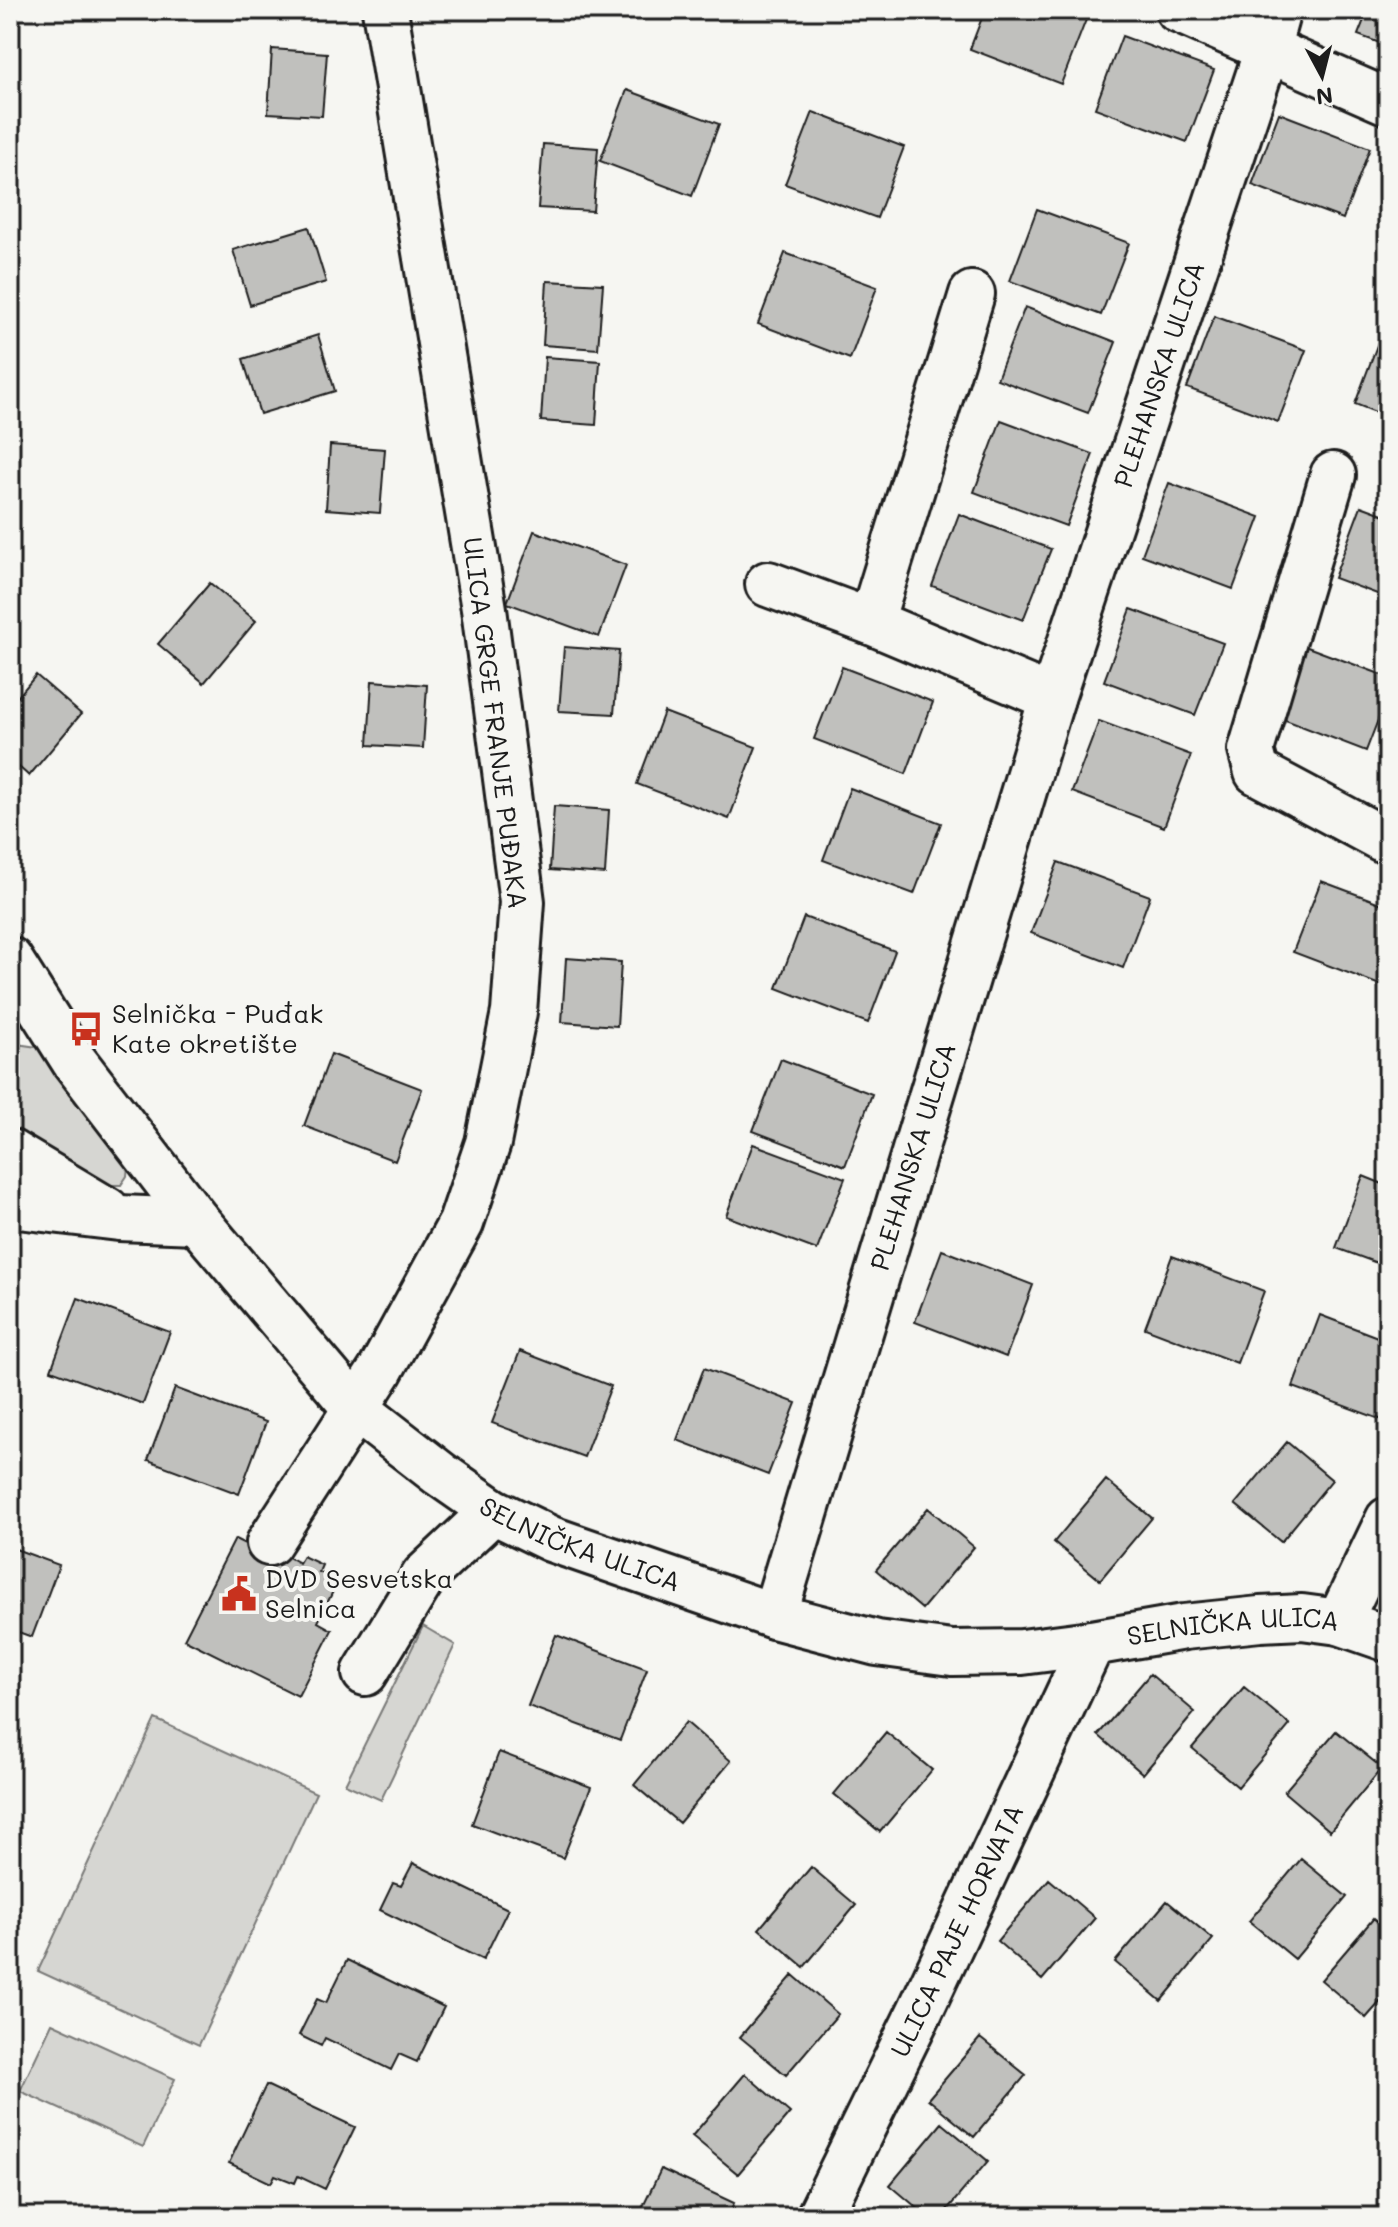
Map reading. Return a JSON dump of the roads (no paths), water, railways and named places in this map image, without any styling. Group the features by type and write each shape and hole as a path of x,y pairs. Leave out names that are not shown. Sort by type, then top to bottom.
{"street":[{"name":"ULICA GRGE FRANJE PUĐAKA","path":"269,1543 397,1341 461,1223 488,1143 514,1012 522,902 484,609 385,10"},
{"path":"1178,10 1272,30 1388,102"},
{"name":"PLEHANSKA ULICA","path":"774,1616 1052,698 1272,30"},
{"path":"871,622 972,294"},
{"path":"1333,475 1251,750 1257,772 1388,842"},
{"path":"768,584 871,622 1052,698"},
{"name":"SELNIČKA ULICA","path":"10,960 24,1012 74,1061 197,1221 355,1408 493,1511 551,1539 774,1616 877,1643 952,1653 1022,1652 1184,1627 1302,1617 1339,1622 1388,1639"},
{"path":"10,1152 119,1218"},
{"path":"10,1205 119,1218 197,1221"},
{"path":"365,1673 424,1576 493,1511"},
{"path":"1339,1622 1388,1520"},
{"name":"ULICA PAJE HORVATA","path":"819,2217 920,2011 1092,1643"}],"place":[{"name":"Selnička - Puđak Kate okretište","path":"86,1029"},
{"name":"DVD Sesvetska Selnica","path":"239,1594"}]}
